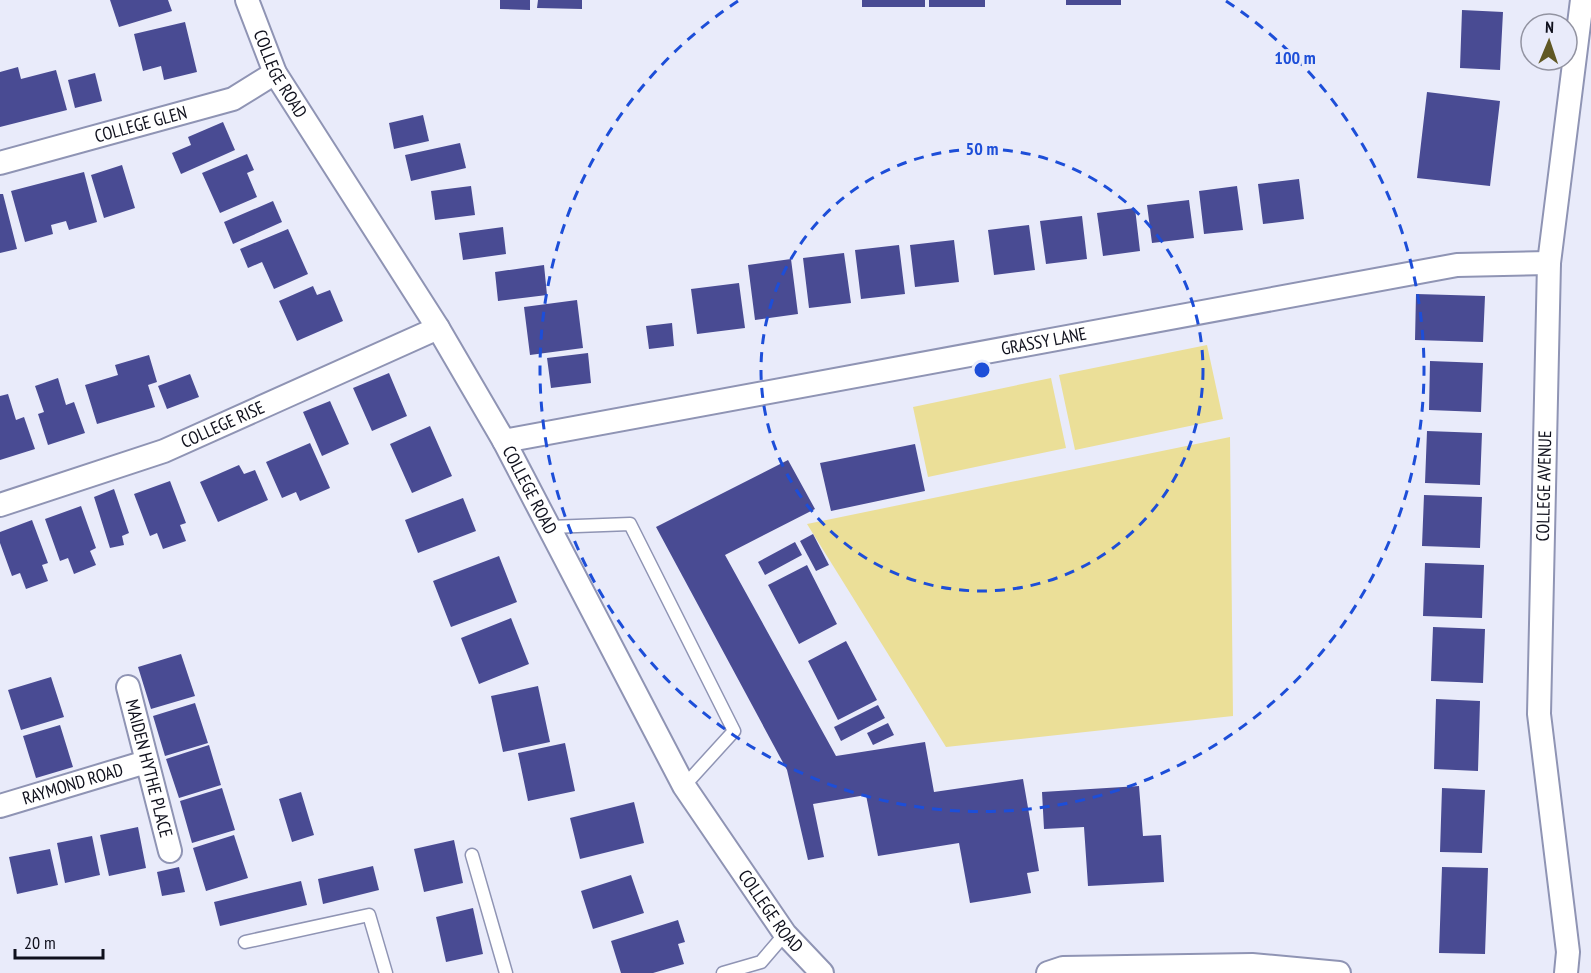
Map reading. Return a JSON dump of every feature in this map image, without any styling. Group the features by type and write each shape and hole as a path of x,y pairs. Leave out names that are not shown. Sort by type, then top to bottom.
{"street":[{"name":"COLLEGE ROAD","path":"247,0 275,73 438,328 504,441 684,786 785,934 822,973"},
{"name":"COLLEGE AVENUE","path":"1566,973 1568,952 1539,714 1549,263 1582,0"},
{"name":"COLLEGE GLEN","path":"0,163 233,99 275,73"},
{"name":"GRASSY LANE","path":"504,441 1457,265 1549,263"},
{"name":"COLLEGE RISE","path":"0,505 164,451 438,328"},
{"name":"MAIDEN HYTHE PLACE","path":"128,687 170,851"},
{"name":"RAYMOND ROAD","path":"0,806 146,762"},
{"path":"1048,973 1063,968 1252,965 1339,973"}],"lane":[{"path":"550,527 630,524 734,731 684,786"},
{"path":"472,855 506,973"},
{"path":"245,942 369,915 386,973"},
{"path":"723,973 761,962 785,934"}],"shaded area":[{"path":"1207,345 1223,419 1075,450 1059,375"},
{"path":"1051,378 1066,448 928,477 913,407"},
{"path":"1230,437 1233,716 946,747 807,524"}],"building":[{"path":"110,0 168,0 172,11 119,27"},
{"path":"500,0 530,0 530,10 500,9"},
{"path":"538,0 582,0 582,9 537,8"},
{"path":"862,0 925,0 925,7 862,7"},
{"path":"929,0 985,0 985,7 929,7"},
{"path":"1066,0 1121,0 1121,5 1066,5"},
{"path":"1462,10 1503,12 1500,70 1460,68"},
{"path":"185,22 197,72 164,80 161,66 143,71 134,34"},
{"path":"18,67 21,79 56,70 67,110 0,127 0,72"},
{"path":"95,73 102,101 75,108 68,80"},
{"path":"1427,92 1500,101 1490,186 1417,178"},
{"path":"423,115 429,141 394,149 389,123"},
{"path":"223,122 235,150 181,174 172,153 191,145 188,137"},
{"path":"460,143 466,168 411,181 405,155"},
{"path":"247,154 254,170 247,173 257,197 220,213 202,173"},
{"path":"122,165 135,208 104,218 91,175"},
{"path":"84,172 97,222 69,230 66,221 51,225 53,234 25,242 11,191"},
{"path":"1299,179 1304,219 1263,224 1258,184"},
{"path":"471,186 475,215 435,220 431,191"},
{"path":"1237,186 1243,230 1204,234 1199,191"},
{"path":"0,194 3,194 17,249 0,253"},
{"path":"1189,200 1194,238 1152,243 1147,205"},
{"path":"273,201 282,222 233,244 224,222"},
{"path":"1135,208 1140,251 1103,256 1097,213"},
{"path":"1082,216 1087,259 1046,264 1040,221"},
{"path":"1029,225 1035,270 994,275 988,230"},
{"path":"503,227 506,254 463,260 459,233"},
{"path":"288,229 308,274 274,289 262,262 248,268 240,249"},
{"path":"954,240 959,282 915,287 910,245"},
{"path":"899,245 905,294 861,299 855,250"},
{"path":"844,253 851,303 809,308 803,258"},
{"path":"791,259 798,314 755,320 748,265"},
{"path":"544,265 547,295 498,301 495,272"},
{"path":"739,283 745,328 697,334 691,289"},
{"path":"313,286 317,295 330,290 343,321 297,341 279,301"},
{"path":"1416,294 1485,296 1483,342 1415,340"},
{"path":"577,300 583,348 530,355 524,307"},
{"path":"672,323 674,346 649,349 646,326"},
{"path":"588,353 591,383 551,388 547,358"},
{"path":"149,355 157,382 148,385 155,407 97,424 85,385 118,375 115,365"},
{"path":"1430,361 1483,363 1481,412 1429,410"},
{"path":"389,373 407,416 372,431 353,388"},
{"path":"190,374 199,397 167,409 158,386"},
{"path":"58,378 66,405 74,402 85,433 48,445 38,414 44,412 35,386"},
{"path":"8,394 16,420 24,417 35,449 0,460 0,396"},
{"path":"330,401 349,444 322,456 303,412"},
{"path":"430,426 452,476 412,493 390,444"},
{"path":"1427,431 1482,433 1480,485 1425,483"},
{"path":"310,443 330,488 300,501 296,492 282,498 266,462"},
{"path":"915,444 925,491 831,511 820,463"},
{"path":"788,460 815,509 725,555 836,756 925,742 934,792 1023,779 1039,871 1027,873 1031,893 970,903 959,843 878,856 866,795 813,804 824,857 808,860 787,770 656,527"},
{"path":"239,465 244,474 255,470 268,500 218,522 200,482"},
{"path":"170,481 186,523 180,525 186,541 163,549 157,533 150,536 134,494"},
{"path":"114,489 129,533 122,536 124,545 110,548 94,497"},
{"path":"1424,495 1482,497 1480,548 1422,546"},
{"path":"463,498 476,531 418,553 405,520"},
{"path":"81,506 96,548 90,551 96,565 74,574 68,558 60,561 45,519"},
{"path":"32,520 48,563 42,565 48,581 26,589 20,573 12,576 0,543 0,532"},
{"path":"813,534 829,565 816,571 800,541"},
{"path":"795,542 802,555 765,575 758,562"},
{"path":"499,556 517,602 451,627 433,581"},
{"path":"1425,563 1484,565 1482,618 1423,616"},
{"path":"807,565 837,624 799,644 768,585"},
{"path":"511,618 529,664 479,684 461,638"},
{"path":"1433,627 1485,629 1483,683 1431,681"},
{"path":"846,641 877,700 838,720 808,661"},
{"path":"181,654 195,696 151,709 138,667"},
{"path":"51,677 64,717 21,730 8,690"},
{"path":"538,686 550,742 503,752 491,696"},
{"path":"1436,699 1480,701 1478,771 1434,769"},
{"path":"195,703 208,743 165,756 153,716"},
{"path":"878,705 885,718 841,741 834,727"},
{"path":"888,723 894,735 873,745 867,733"},
{"path":"60,725 73,767 36,778 23,736"},
{"path":"565,743 575,791 528,801 518,753"},
{"path":"209,745 221,785 179,798 166,759"},
{"path":"1139,786 1143,836 1161,835 1164,882 1088,886 1084,827 1044,829 1042,792"},
{"path":"222,788 235,830 192,843 180,801"},
{"path":"1442,788 1485,790 1482,853 1440,852"},
{"path":"301,792 314,835 292,842 279,799"},
{"path":"634,802 644,843 580,859 570,818"},
{"path":"138,827 146,868 109,876 100,835"},
{"path":"234,835 248,878 206,891 193,848"},
{"path":"92,836 100,875 65,883 57,843"},
{"path":"454,840 463,883 424,892 414,849"},
{"path":"50,849 58,885 17,894 9,857"},
{"path":"373,866 379,890 323,904 318,879"},
{"path":"179,867 185,892 162,896 157,872"},
{"path":"1442,867 1488,868 1485,954 1439,953"},
{"path":"631,875 644,913 593,929 581,891"},
{"path":"301,881 307,905 220,926 214,902"},
{"path":"473,908 483,954 446,962 436,917"},
{"path":"678,920 685,942 678,944 684,964 653,973 621,973 611,941"}]}
